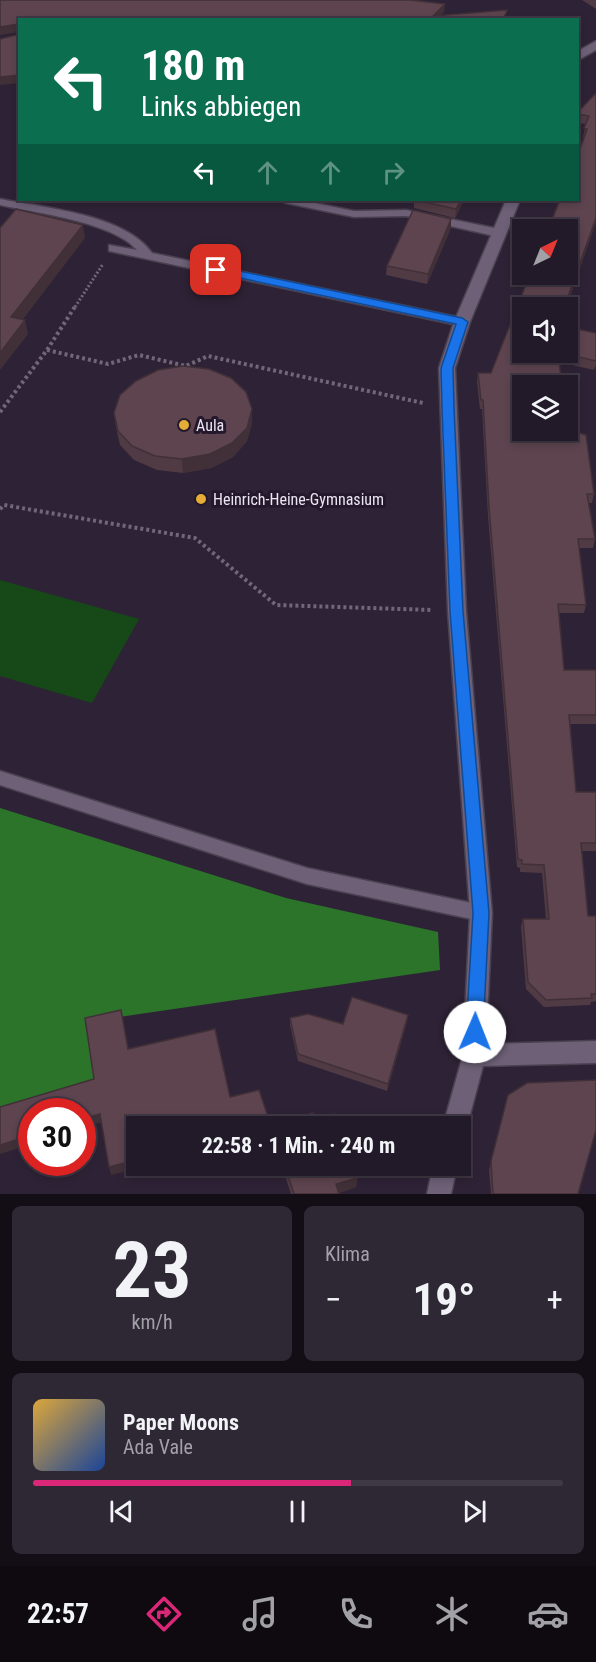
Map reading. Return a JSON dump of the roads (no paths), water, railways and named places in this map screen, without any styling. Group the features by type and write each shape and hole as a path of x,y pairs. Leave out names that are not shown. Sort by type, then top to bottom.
{"street":[{"path":"579,55 596,45"},
{"path":"458,1116 474,1055 481,913 457,611 447,368 462,322 513,201"},
{"path":"474,1055 596,1052"},
{"path":"439,1194 443,1176"}],"lane":[{"path":"291,201 354,214 406,213 499,233"},
{"path":"398,201 396,206 406,213"},
{"path":"0,202 116,228 145,246 148,256"},
{"path":"113,248 462,322"},
{"path":"0,778 307,876 481,913"}],"place":[{"name":"Aula","path":"184,425"},
{"name":"Heinrich-Heine-Gymnasium","path":"201,499"}]}
